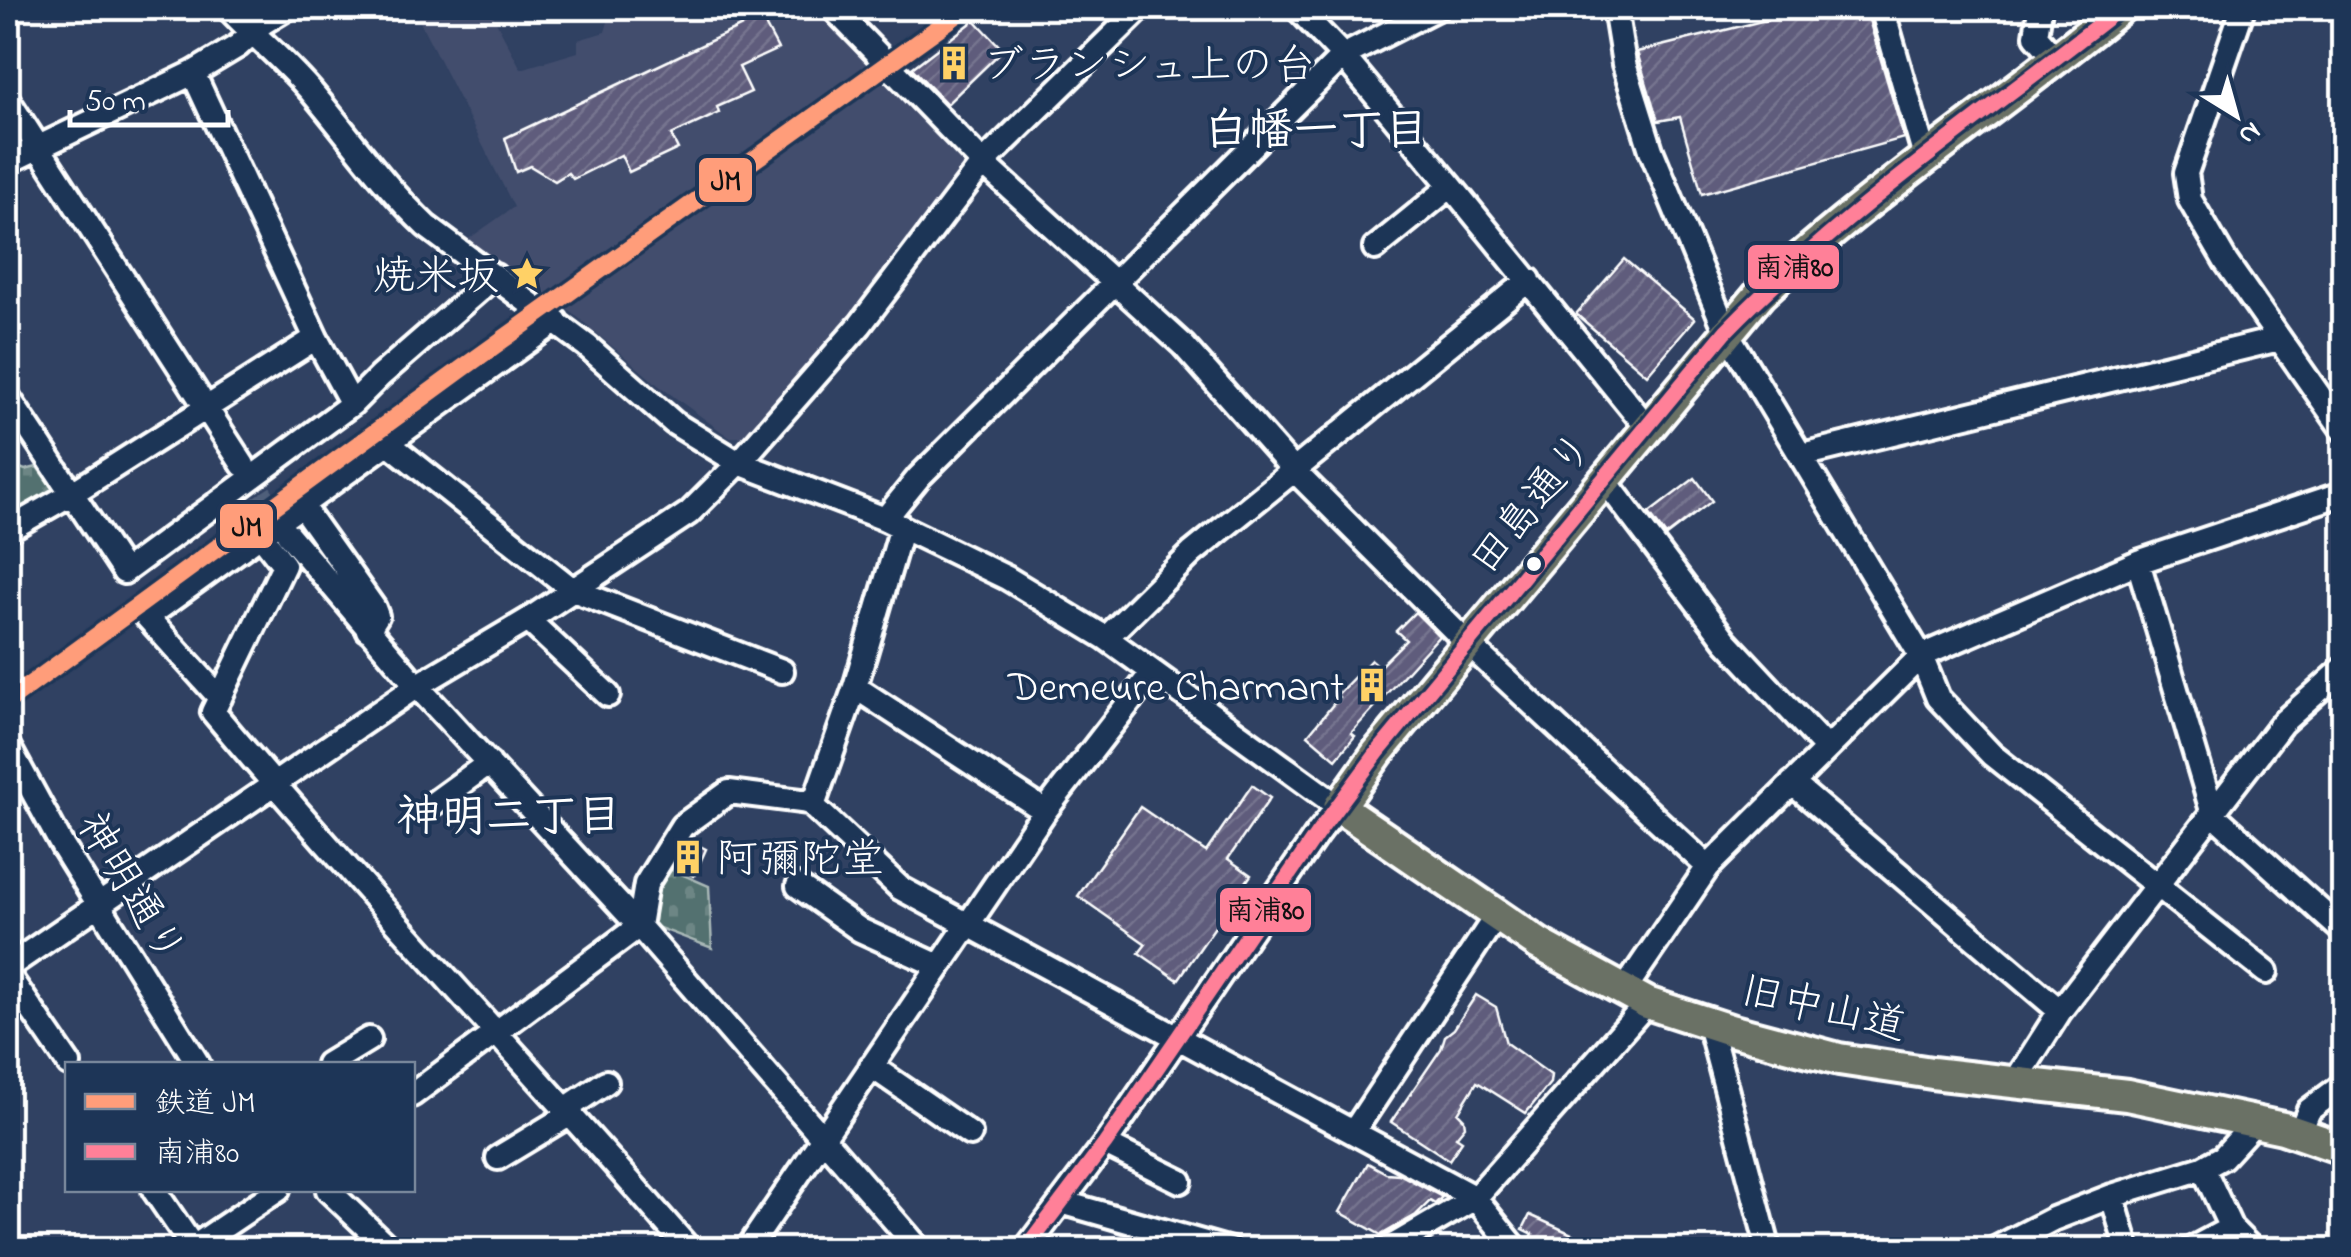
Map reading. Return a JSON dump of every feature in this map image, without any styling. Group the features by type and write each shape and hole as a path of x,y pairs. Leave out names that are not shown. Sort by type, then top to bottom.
{"main road":[{"name":"田島通り","path":"1339,807 1378,752 1760,294 1820,238 2120,8"},
{"name":"旧中山道","path":"1339,807 1572,965 1635,998 1710,1024 1839,1059 2127,1096 2300,1132 2344,1149"}],"street":[{"path":"228,8 315,96 379,179 426,226 556,321 674,422 740,463 893,523 1007,578 1106,638 1339,807"},
{"path":"8,162 193,73 238,46 287,8"},
{"path":"833,8 983,163 1183,345 1293,469 1468,644 1708,867"},
{"path":"8,966 417,686 528,620 689,513 740,463 860,325 983,163 1141,8"},
{"path":"1297,8 1343,56 1452,186 1647,428"},
{"path":"813,806 854,687 893,523 919,477 1343,56 1438,8"},
{"path":"1615,8 1624,64 1651,150 1726,331 1921,656 1938,698 1992,754 2266,972"},
{"path":"1882,8 1926,157"},
{"path":"2040,8 2036,36 2056,60"},
{"path":"2243,8 2186,172 2190,200 2226,262 2344,431"},
{"path":"193,73 316,338 352,404"},
{"path":"8,100 243,465"},
{"path":"1375,248 1452,186"},
{"path":"8,396 124,572 352,404 495,276"},
{"path":"1106,638 1192,553 1528,280"},
{"path":"220,698 147,617 556,321"},
{"path":"8,530 316,338"},
{"path":"1802,456 2279,339"},
{"path":"387,442 573,590 782,670"},
{"path":"1604,478 1726,641 1827,749"},
{"path":"1386,1250 1476,1198 1635,998 1708,867 1921,656 2138,562 2344,493"},
{"path":"301,505 374,608 376,616 368,630"},
{"path":"260,534 284,565 212,712 690,1250"},
{"path":"288,534 417,686 639,926 824,1135 920,1250"},
{"path":"2138,562 2213,814 2344,932"},
{"path":"528,620 608,695"},
{"path":"2015,1082 2060,1011 2282,723 2344,668"},
{"path":"747,1250 1045,811 1152,673"},
{"path":"854,687 1045,811"},
{"name":"神明通り","path":"8,746 63,847 197,1062"},
{"path":"434,803 488,763"},
{"path":"1792,784 2060,1011"},
{"path":"415,1093 639,926 646,884 682,826 729,792 809,802 900,888 1476,1198 1517,1250"},
{"name":"田島通り","path":"1025,1250 1105,1144 1339,807"},
{"path":"798,886 860,930 939,966"},
{"path":"1354,1130 1496,916"},
{"path":"8,975 68,1062"},
{"path":"1710,1024 1769,1250"},
{"path":"331,1062 369,1039"},
{"path":"871,1066 970,1134"},
{"path":"498,1158 606,1082"},
{"path":"2300,1132 2309,1110 2344,1084"},
{"path":"1993,1250 2053,1219 2224,1158 2255,1122"},
{"path":"1105,1144 1180,1181"},
{"path":"2202,1168 2231,1228 2253,1250"},
{"path":"155,1192 193,1249 275,1192"},
{"path":"330,1192 391,1250"},
{"path":"2112,1196 2128,1250"},
{"path":"1061,1202 1230,1250"},
{"path":"2190,1250 2231,1228"}],"shaded area":[{"path":"413,8 489,8 521,69 578,52 578,40 605,32 612,8 833,8 967,158 969,171 868,299 747,437 729,437 658,385 562,304 467,240 514,207"}],"green space":[{"path":"8,463 25,470 37,467 55,492 8,520"},
{"path":"665,867 709,886 712,948 654,926 656,884"}],"building":[{"path":"1867,13 1904,138 1702,194 1680,117 1658,121 1637,52 1778,17"},
{"path":"761,17 778,49 739,67 751,92 717,107 719,113 671,135 678,149 629,172 621,155 573,179 568,173 555,181 530,166 516,172 505,138"},
{"name":"ブランシュ上の台","path":"975,20 1003,50 947,104 912,68"},
{"path":"1624,259 1695,319 1647,375 1576,314"},
{"path":"1695,478 1712,501 1666,536 1649,513"},
{"path":"1415,612 1439,636 1351,733 1355,736 1336,759 1308,735 1337,695 1371,660 1379,667 1406,640 1396,631"},
{"path":"1252,785 1270,798 1228,859 1251,875 1178,980 1139,953 1146,944 1078,896 1140,807 1206,852"},
{"name":"阿彌陀堂","path":"690,841 706,849 694,876 674,867"},
{"path":"1476,995 1496,1007 1506,1043 1551,1075 1550,1083 1526,1113 1477,1082 1458,1113 1465,1126 1456,1137 1462,1141 1449,1160 1391,1122"},
{"path":"1368,1163 1442,1197 1381,1235 1340,1212"},
{"path":"1530,1215 1607,1250 1536,1250 1529,1241 1533,1234 1523,1229"}],"tunnel":[{"path":"243,465 288,534"}],"rail line":[{"name":"JM","path":"8,701 463,368 966,8"}],"transit line":[{"name":"南浦80","path":"1025,1250 1105,1144 1317,834 1378,752 1726,331 1868,203 2120,8"}],"place":[{"name":"ブランシュ上の台","path":"954,63"},
{"name":"焼米坂","path":"527,274"},
{"name":"Demeure Charmant","path":"1372,685"},
{"name":"阿彌陀堂","path":"688,857"}],"district":[{"name":"白幡一丁目","path":"1316,128"},
{"name":"神明二丁目","path":"509,814"}]}
